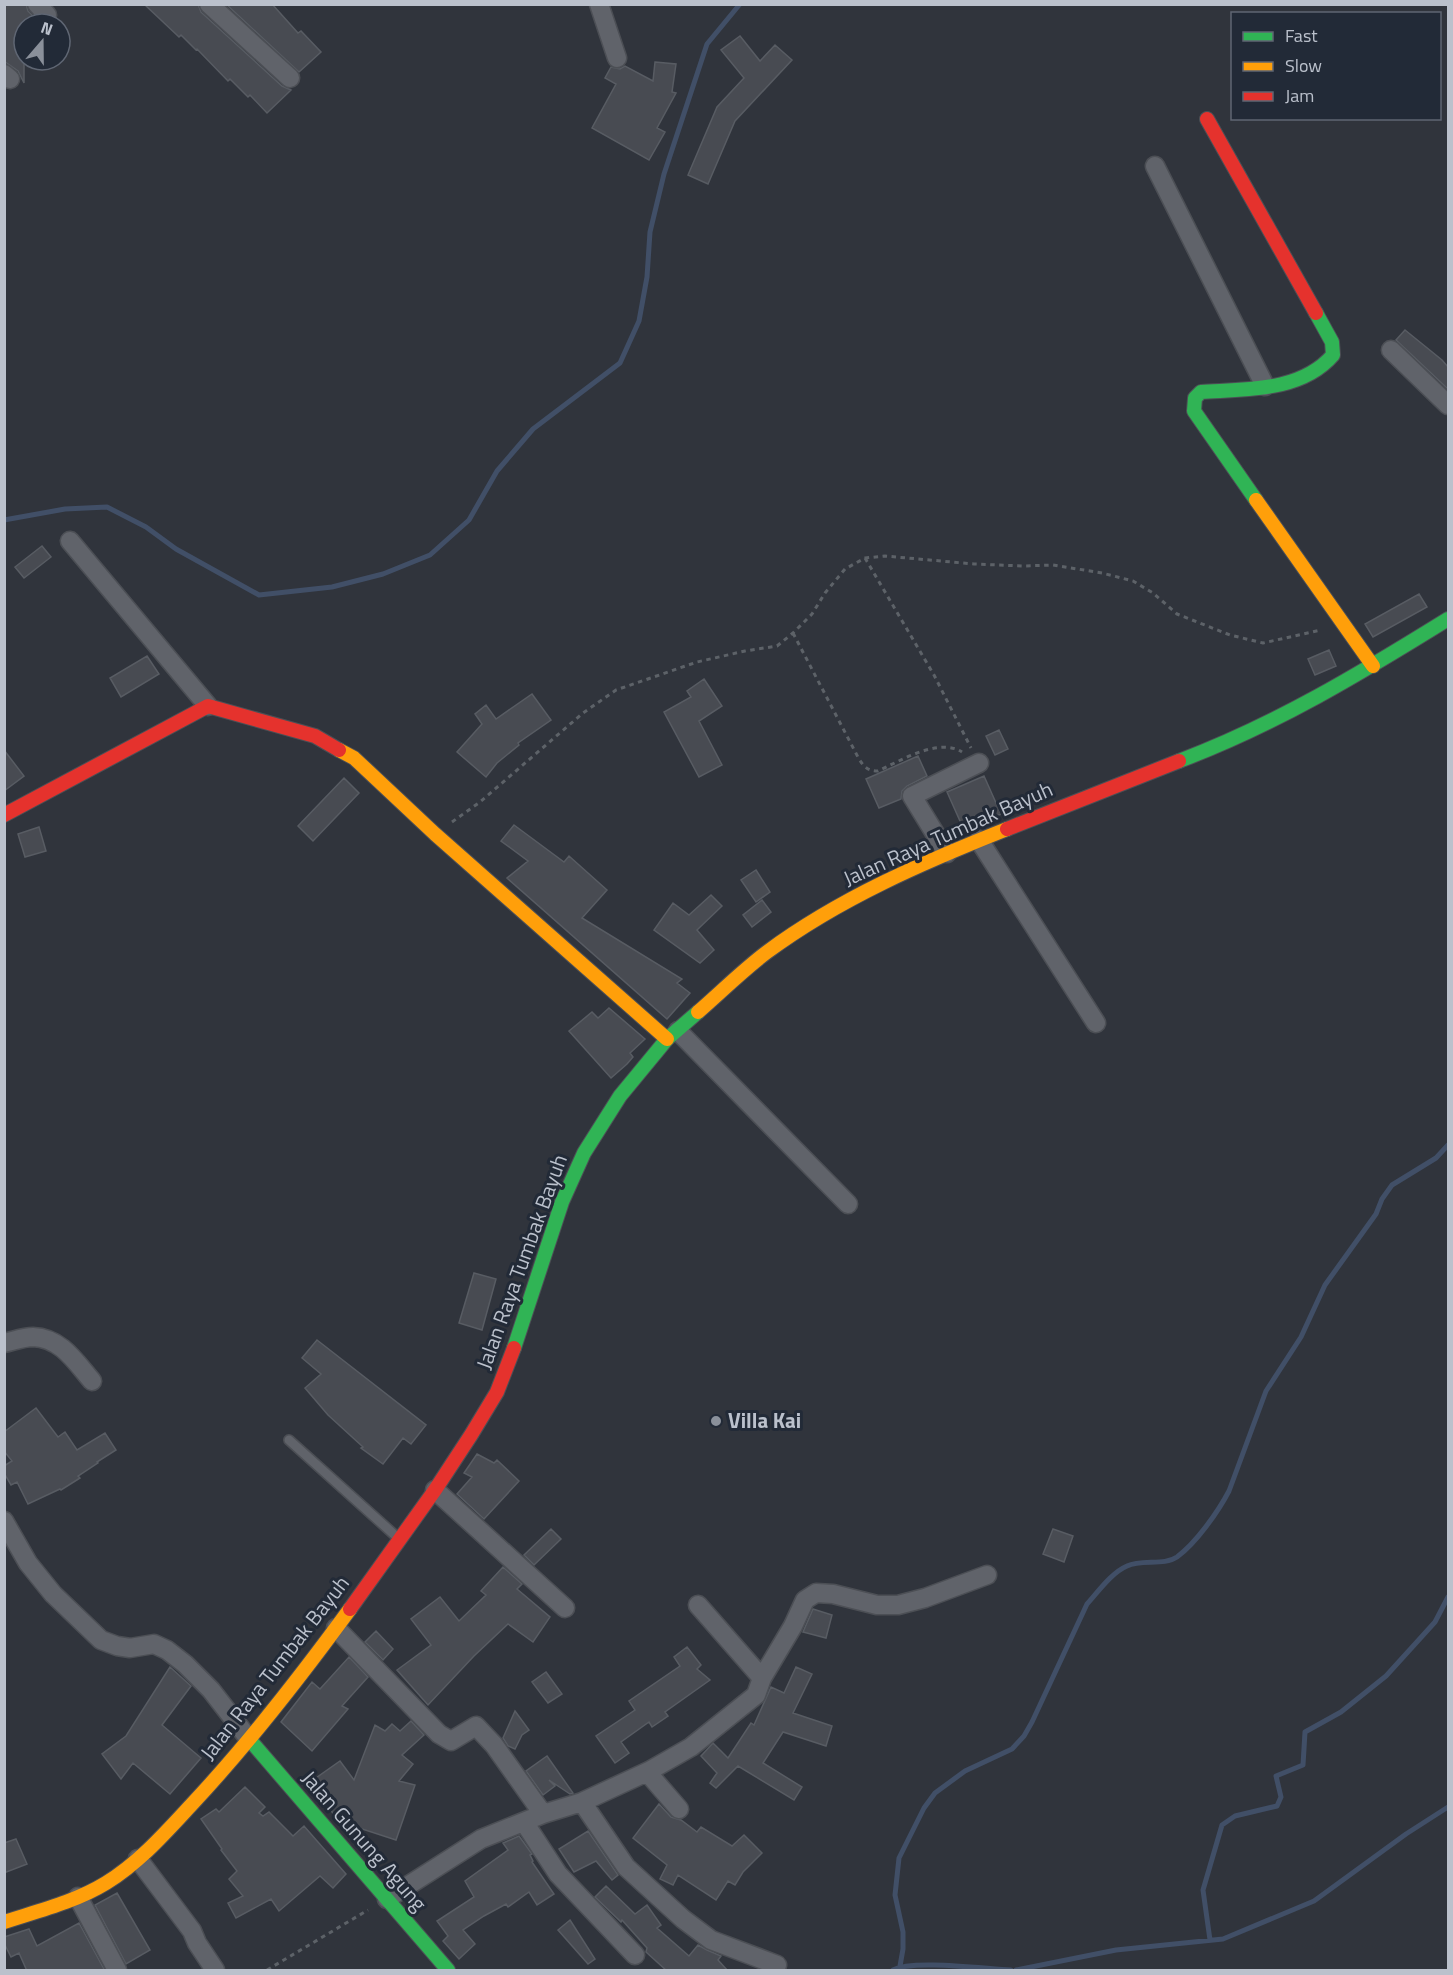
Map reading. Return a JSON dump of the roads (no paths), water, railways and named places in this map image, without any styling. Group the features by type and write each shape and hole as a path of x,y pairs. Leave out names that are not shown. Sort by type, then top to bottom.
{"street":[{"path":"209,4 290,78"},
{"path":"598,4 617,58"},
{"path":"1207,119 1332,342 1333,355 1321,368 1301,379 1264,386 1201,392 1195,398 1194,411 1373,666"},
{"path":"1155,166 1264,386"},
{"path":"1391,350 1449,405"},
{"path":"70,541 208,706 315,736 354,758 435,834 672,1035 848,1204"},
{"name":"Jalan Raya Tumbak Bayuh","path":"4,1922 78,1897 106,1883 138,1859 159,1840 208,1787 249,1739 336,1628 435,1490 496,1392 514,1349 562,1202 584,1153 620,1096 672,1035 767,952 837,906 947,853 1227,743 1293,711 1373,666 1449,619"},
{"path":"4,815 208,706"},
{"path":"947,853 912,796 979,763"},
{"path":"979,840 1096,1023"},
{"path":"4,1343 31,1337 49,1339 63,1347 92,1381"},
{"path":"435,1490 565,1608"},
{"path":"4,1521 28,1563 53,1594 101,1640 130,1648 154,1644 168,1650 211,1690 249,1739"},
{"path":"387,1899 481,1839 543,1814 582,1802 647,1772 691,1747 756,1695 762,1678 793,1626 805,1600 816,1593 833,1594 877,1605 898,1605 925,1598 987,1575"},
{"path":"698,1605 762,1678"},
{"path":"336,1628 439,1734 451,1741 476,1726 494,1745 543,1814"},
{"name":"Jalan Gunung Agung","path":"249,1739 448,1971"},
{"path":"647,1772 679,1809"},
{"path":"582,1802 626,1867 683,1919 711,1940 777,1965"},
{"path":"524,1822 558,1874 635,1955"},
{"path":"138,1859 192,1931 215,1971"},
{"path":"78,1897 117,1971"}],"lane":[{"path":"289,1440 400,1539"}],"waterway":[{"path":"4,520 65,509 107,507 146,527 176,549 259,595 332,587 383,574 430,555 469,520 497,471 533,429 620,363 639,321 647,277 650,232 664,174 707,44 740,4"},
{"path":"900,1966 903,1932 895,1895 899,1858 924,1808 935,1793 965,1771 1012,1749 1024,1736 1087,1604 1110,1578 1121,1569 1133,1564 1172,1560 1192,1544 1206,1527 1229,1491 1266,1391 1301,1337 1325,1285 1376,1214 1382,1199 1392,1185 1436,1158 1448,1145"},
{"path":"1210,1940 1203,1890 1222,1825 1235,1816 1277,1806 1281,1797 1276,1776 1303,1765 1305,1732 1341,1712 1386,1676 1435,1622 1448,1597"},
{"path":"1016,1970 1116,1950 1223,1939 1314,1901 1406,1834 1448,1807"},
{"path":"893,1970 916,1965 1011,1970"}],"place":[{"name":"Villa Kai","path":"716,1421"}]}
